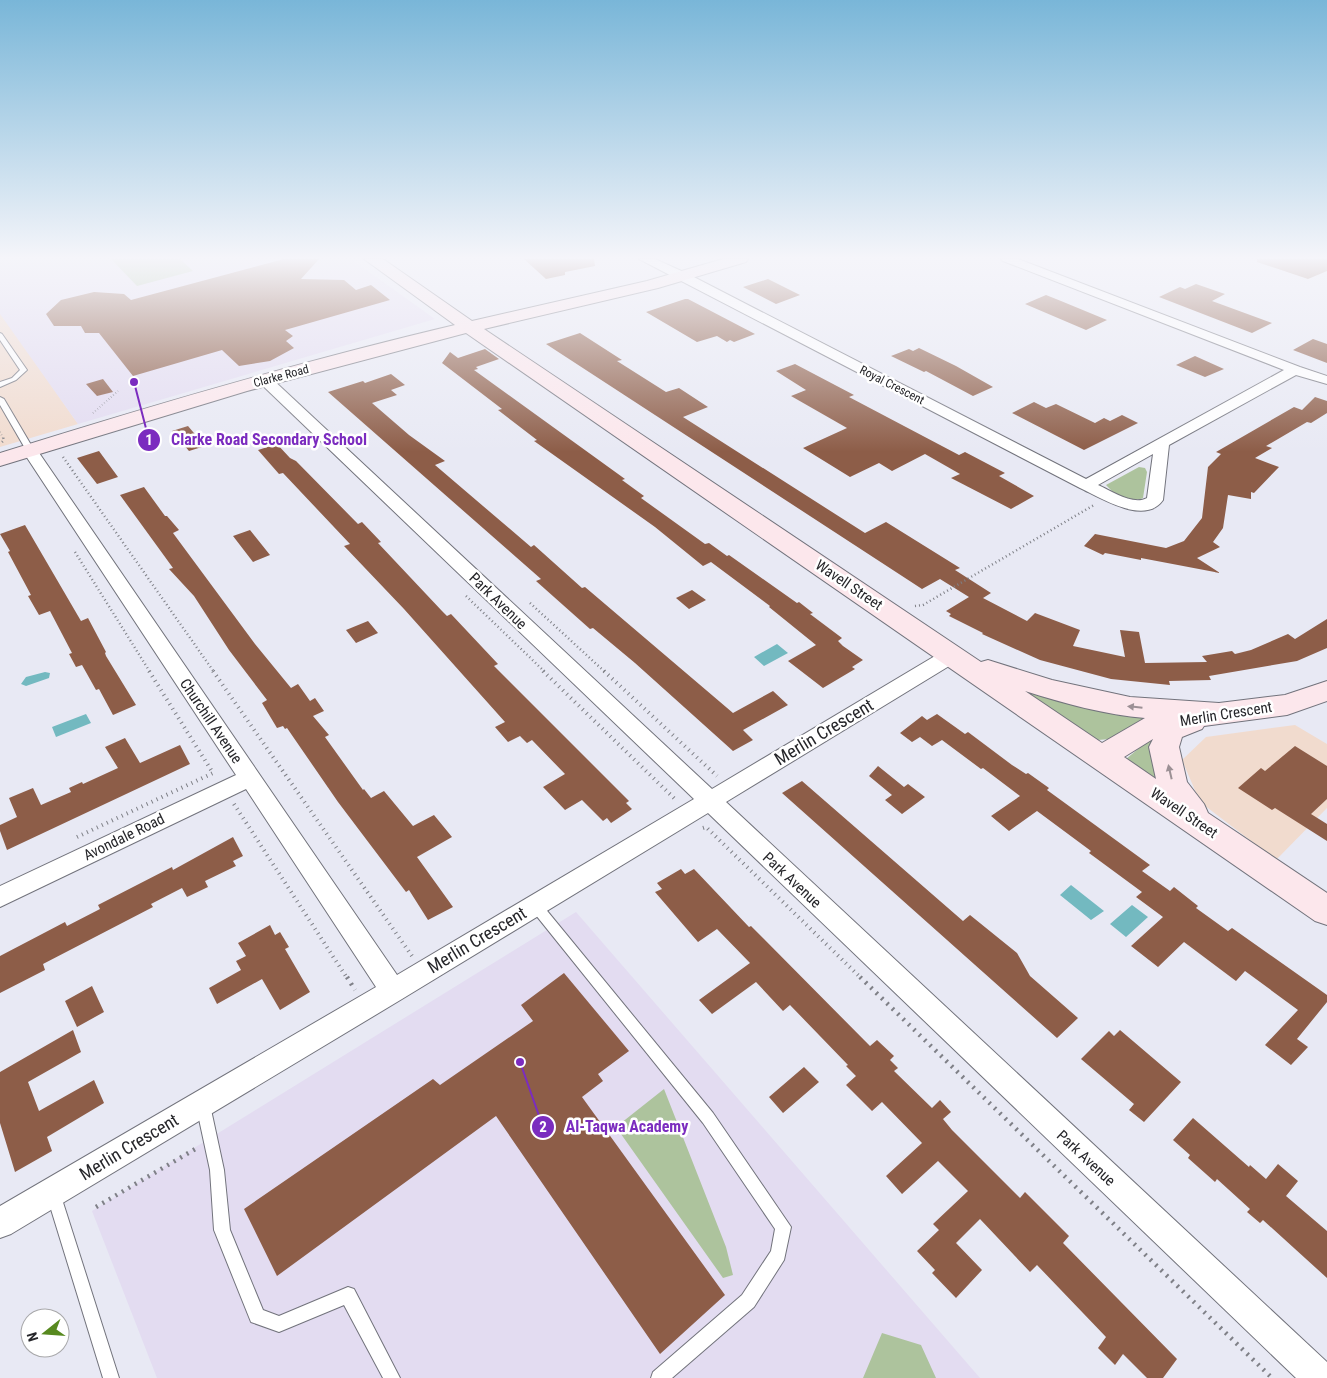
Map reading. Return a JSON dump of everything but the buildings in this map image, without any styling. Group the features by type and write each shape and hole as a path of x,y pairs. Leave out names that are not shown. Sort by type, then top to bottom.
{"street":[{"name":"Wavell Street","path":"464,323 1327,911"},
{"name":"Clarke Road","path":"0,460 265,380 485,323"},
{"name":"Royal Crescent","path":"773,323 1086,486 1126,504 1145,506 1155,500 1162,443"},
{"path":"1174,323 1295,370 1327,380"},
{"path":"1086,486 1295,370"},
{"name":"Park Avenue","path":"265,380 1320,1378"},
{"name":"Churchill Avenue","path":"30,450 393,991"},
{"path":"952,655 1050,689 1130,708 1219,713"},
{"name":"Merlin Crescent","path":"0,1223 393,991 952,655"},
{"name":"Merlin Crescent","path":"1102,757 1149,727 1219,713 1287,705 1327,691"},
{"path":"1205,827 1173,786 1164,747 1170,730 1219,713"},
{"name":"Avondale Road","path":"0,897 249,778"}],"lane":[{"path":"0,336 24,370 14,378 0,384"},
{"path":"0,399 30,450"},
{"path":"536,905 708,1118 782,1228 778,1254 748,1301 659,1378"},
{"path":"203,1103 217,1170 222,1230 257,1316 280,1324 348,1294 392,1378"},
{"path":"53,1192 111,1378"}],"path":[{"path":"0,432 4,440 0,445"},
{"path":"61,453 414,958"},
{"path":"910,607 923,605 1109,496"},
{"path":"71,840 214,772 74,548"},
{"path":"463,593 678,802"},
{"path":"226,808 235,804 355,990"},
{"path":"697,832 706,827 1272,1378"},
{"path":"96,1207 206,1143"}],"shaded area":[{"path":"0,323 8,323 78,424 0,447"},
{"path":"7,323 420,323 78,424"},
{"path":"1295,725 1327,744 1327,808 1276,860 1200,802 1182,760 1206,737"},
{"path":"576,912 980,1378 157,1378 92,1211"}],"green space":[{"path":"1139,467 1145,468 1147,472 1143,498 1132,500 1123,498 1106,485"},
{"path":"1008,680 1147,716 1110,739 1098,740"},
{"path":"1161,730 1158,780 1126,759"},
{"path":"664,1089 726,1247 733,1275 723,1278 616,1127"},
{"path":"882,1333 921,1345 936,1378 863,1378"}],"water":[{"path":"777,644 788,653 764,666 754,657"},
{"path":"45,672 50,673 49,678 26,686 21,684 26,677"},
{"path":"86,714 91,723 56,737 52,727"},
{"path":"1071,885 1104,911 1091,920 1060,895"},
{"path":"1132,905 1148,917 1126,937 1110,924"}],"place":[{"name":"Clarke Road Secondary School","path":"134,382"},
{"name":"Al-Taqwa Academy","path":"520,1062"}]}
